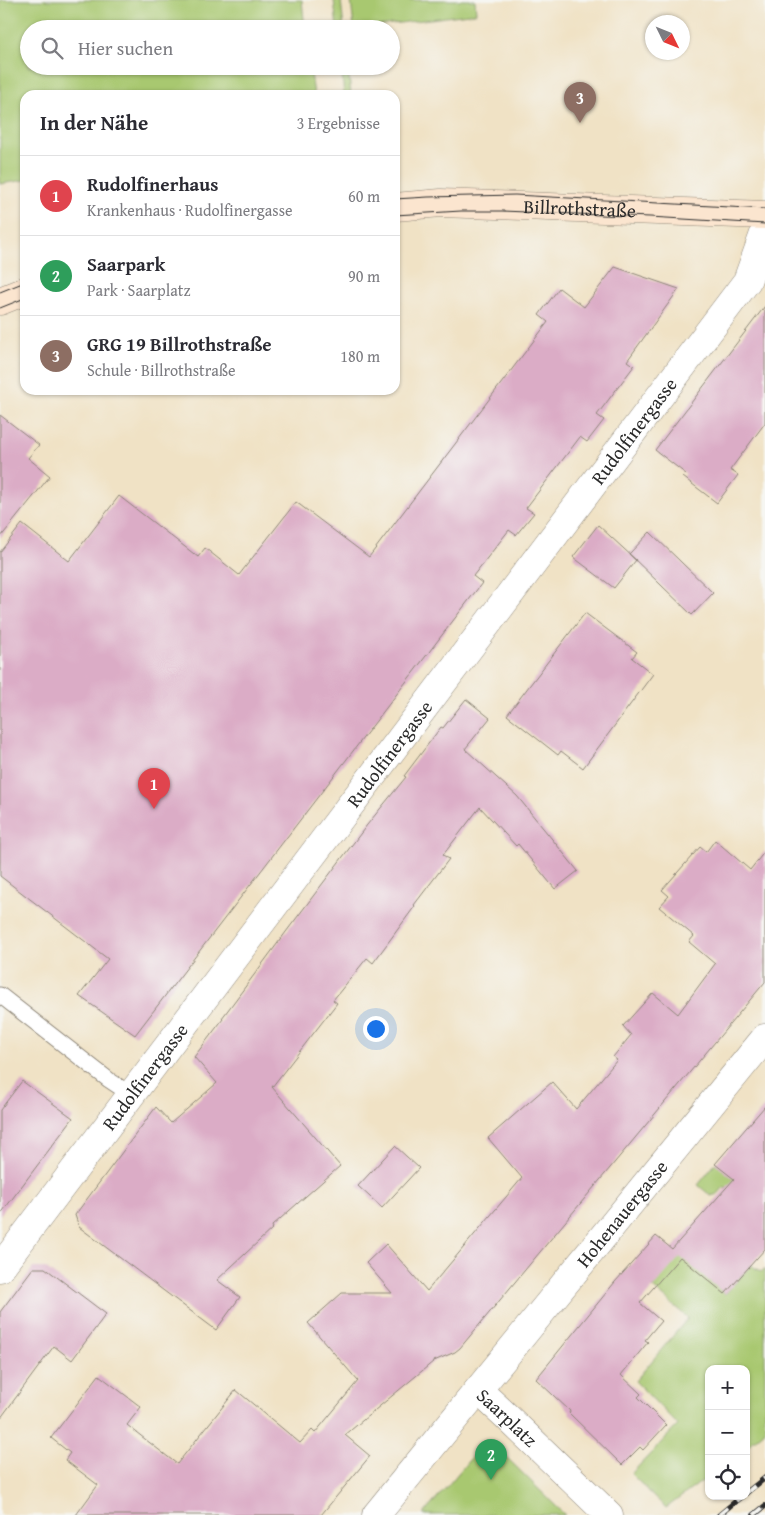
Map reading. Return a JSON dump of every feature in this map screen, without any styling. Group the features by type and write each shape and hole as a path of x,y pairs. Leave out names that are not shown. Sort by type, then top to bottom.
{"main road":[{"name":"Billrothstraße","path":"400,207 441,203 765,215"},
{"path":"0,301 20,293"}],"street":[{"name":"Rudolfinergasse","path":"0,1268 747,281 765,231"},
{"name":"Hohenauergasse","path":"478,1390 765,1038"},
{"name":"Saarplatz","path":"376,1515 478,1390 610,1515"}],"lane":[{"path":"0,995 109,1080 130,1094"}],"green space":[{"path":"0,0 302,0 304,20 20,20 20,75 311,75 313,90 20,90 20,181 0,184"},
{"path":"334,0 341,0 343,20 336,20"},
{"path":"351,0 475,0 476,13 400,23 400,20 353,20"},
{"path":"342,75 349,75 350,90 343,90"},
{"path":"715,1164 765,1175 735,1189 724,1187 718,1194 711,1196 698,1185"},
{"path":"681,1256 725,1294 751,1265 761,1272 765,1268 765,1431 750,1444 750,1365 705,1365 705,1479 666,1508 631,1474 678,1425 635,1381 688,1318 629,1267"},
{"path":"481,1446 495,1446 565,1515 423,1515"}],"building":[{"path":"615,267 679,289 627,361 634,366 597,415 604,420 587,442 580,437 526,508 534,513 516,535 509,530 473,576 482,583 135,1035 79,996 108,959 0,876 0,552 22,524 69,561 119,496 198,557 205,548 239,575 296,502 369,557 548,322 539,315 559,288 584,307"},
{"path":"765,306 765,423 730,470 738,475 717,503 683,477 686,474 655,450"},
{"path":"0,415 39,445 28,458 50,476 0,538"},
{"path":"598,525 636,560 614,588 573,557"},
{"path":"650,532 713,593 692,615 629,554"},
{"path":"585,613 637,652 632,658 653,674 583,768 561,751 558,755 507,715"},
{"path":"466,699 490,718 465,749 517,796 578,871 555,889 518,844 516,846 480,807 443,855 449,859 373,963 367,958 333,1000 337,1003 272,1087 340,1166 272,1226 273,1228 217,1280 240,1297 216,1330 79,1227 75,1215 156,1107 171,1123 217,1083 194,1057 289,928 406,777 404,776 441,727 443,728"},
{"path":"715,840 750,870 765,851 765,982 460,1348 434,1361 345,1435 370,1456 321,1515 76,1515 98,1485 65,1460 70,1453 51,1438 99,1375 141,1407 127,1425 177,1464 236,1390 300,1443 312,1430 315,1433 358,1381 308,1323 342,1293 392,1293 366,1263 386,1244 427,1291 522,1178 488,1138 552,1082 576,1109 617,1060 613,1057 631,1035 623,1026 653,993 678,1014 715,964 689,942 694,936 659,907 669,896 662,890 700,847 706,852"},
{"path":"22,1081 73,1118 0,1215 0,1110"},
{"path":"765,1106 765,1249 725,1294 680,1257 640,1303 661,1321 645,1340 648,1342 621,1375 641,1394 638,1397 666,1425 643,1450 640,1447 622,1465 536,1379 615,1282 656,1236 672,1249 734,1179 715,1164"},
{"path":"395,1146 419,1168 382,1208 358,1186"},
{"path":"33,1268 45,1268 106,1314 72,1360 54,1346 0,1419 0,1312"}],"tram line":[{"path":"400,199 515,195 765,209"},
{"path":"400,215 502,211 765,224"},
{"path":"0,292 20,284"},
{"path":"0,308 20,300"}],"railway":[{"path":"750,1490 765,1478"},
{"path":"719,1515 737,1500"},
{"path":"754,1515 765,1506"}],"place":[{"name":"GRG 19 Billrothstraße","path":"580,123"},
{"name":"Rudolfinerhaus","path":"154,809"},
{"name":"Saarpark","path":"491,1480"}]}
